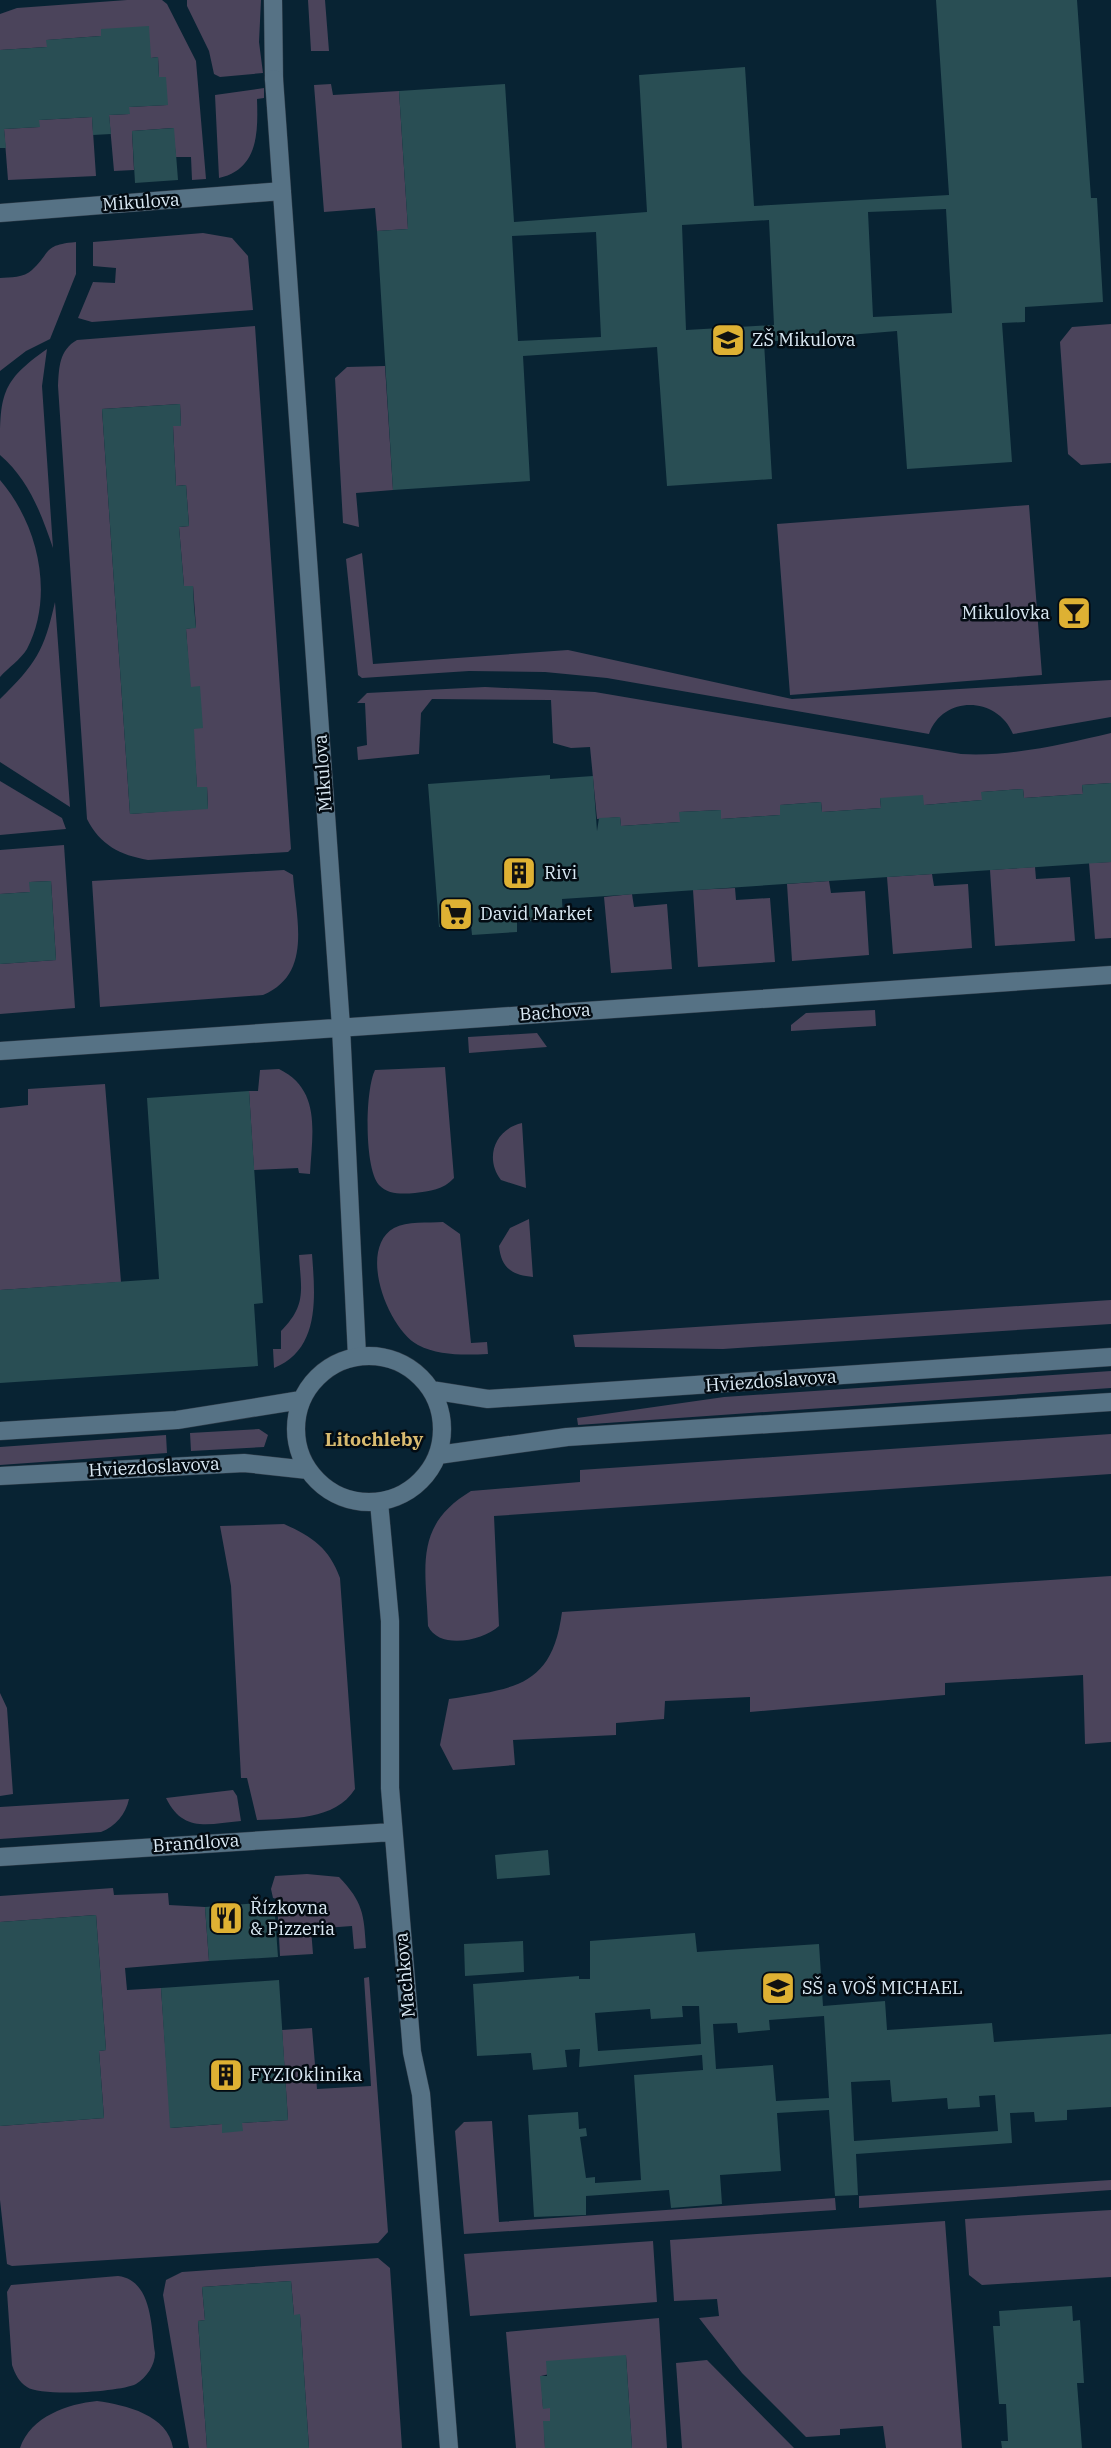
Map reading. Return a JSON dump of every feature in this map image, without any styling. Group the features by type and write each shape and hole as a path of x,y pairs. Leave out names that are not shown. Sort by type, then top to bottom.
{"street":[{"name":"Mikulova","path":"273,0 274,79 341,1027 357,1356"},
{"name":"Mikulova","path":"0,213 282,191"},
{"name":"Bachova","path":"0,1051 1111,975"},
{"path":"357,1356 387,1358 412,1370 431,1390 442,1422 438,1455 432,1467 415,1487 379,1502 344,1497 323,1486 308,1470 296,1436 301,1401 324,1372 357,1356"},
{"name":"Hviezdoslavova","path":"431,1390 488,1399 1111,1357"},
{"path":"0,1431 177,1420 301,1401"},
{"path":"438,1455 567,1437 1111,1402"},
{"name":"Hviezdoslavova","path":"0,1476 244,1463 308,1470"},
{"name":"Machkova","path":"379,1502 390,1620 390,1788 393,1832 412,2052 421,2094 449,2448"},
{"name":"Brandlova","path":"0,1857 393,1832"}],"shaded area":[{"path":"162,0 167,4 196,61 206,179 192,180 191,157 176,157 173,128 132,131 134,170 114,171 109,115 129,114 129,107 167,105 159,77 158,57 151,58 101,36 47,40 47,47 0,50 0,14 17,8"},
{"path":"187,0 261,0 259,42 263,73 220,77 214,74 209,51 187,6"},
{"path":"308,0 325,0 329,51 311,51"},
{"path":"331,84 333,95 399,91 408,229 377,231 375,208 324,212 314,85"},
{"path":"264,88 264,98 257,99 256,136 249,157 232,173 219,178 215,95"},
{"path":"92,117 96,176 8,180 4,129 39,127 39,120"},
{"path":"203,233 232,238 248,256 253,310 92,322 78,318 93,282 115,283 116,268 93,266 93,242"},
{"path":"76,242 76,274 50,339 26,351 0,371 0,278 25,274 53,247"},
{"path":"1111,324 1111,463 1081,465 1068,454 1060,342 1072,327"},
{"path":"255,326 291,849 288,852 148,860 112,847 98,836 87,819 58,386 63,354 77,340","holes":["180,404 181,426 173,426 176,486 186,485 189,526 179,527 184,586 193,586 196,627 186,629 197,787 207,787 208,808 130,814 102,409"]},
{"path":"47,349 42,386 53,548 39,510 26,486 0,455 2,404 6,392 20,371"},
{"path":"385,366 393,490 356,493 359,527 343,523 335,378 347,367"},
{"path":"0,480 24,517 33,539 41,583 40,606 27,649 0,677"},
{"path":"1029,505 1042,675 790,695 777,524"},
{"path":"362,553 373,664 568,650 792,699 1111,680 1111,717 1013,734 995,712 970,705 946,712 936,721 929,734 607,678 545,672 469,671 362,678 358,675 346,559"},
{"path":"55,602 70,807 0,762 0,699 37,656 47,633"},
{"path":"485,687 595,692 961,754 1018,752 1111,733 1111,783 1082,785 1083,794 1024,798 1023,789 982,792 982,800 924,805 880,798 881,808 822,812 821,802 780,805 780,815 721,819 720,810 680,812 680,822 621,826 620,817 597,819 590,747 571,748 553,743 551,700 432,699 421,713 419,754 358,760 357,747 367,745 365,703 357,703 367,693"},
{"path":"0,781 62,818 66,829 0,835"},
{"path":"64,845 75,1008 0,1014 0,964 56,960 51,881 30,882 30,892 0,894 0,850"},
{"path":"1111,862 1111,938 1095,939 1089,863"},
{"path":"1035,867 1036,879 1070,877 1075,941 995,946 990,870"},
{"path":"284,870 293,875 298,944 289,974 279,986 263,995 100,1007 92,881"},
{"path":"932,874 934,886 968,884 972,948 893,954 887,877"},
{"path":"829,881 831,893 865,891 869,955 792,961 787,884"},
{"path":"735,888 736,900 770,898 775,962 698,967 693,890"},
{"path":"632,894 634,907 667,904 672,969 611,973 604,897"},
{"path":"875,1010 876,1026 791,1031 791,1025 806,1013"},
{"path":"537,1033 547,1047 469,1053 468,1037"},
{"path":"445,1067 454,1178 431,1191 406,1194 387,1191 379,1185 374,1176 369,1146 369,1094 375,1070"},
{"path":"279,1069 293,1078 308,1101 312,1129 310,1174 299,1173 298,1168 254,1170 249,1091 258,1091 260,1070"},
{"path":"105,1084 121,1282 0,1290 0,1108 28,1105 28,1089"},
{"path":"522,1123 526,1188 501,1180 493,1163 495,1145 499,1138 505,1131"},
{"path":"529,1219 533,1277 508,1269 499,1246 510,1228"},
{"path":"443,1222 460,1234 471,1343 487,1342 488,1354 443,1353 426,1349 407,1336 387,1306 377,1270 378,1253 383,1238 399,1226"},
{"path":"312,1254 314,1303 307,1334 300,1348 274,1368 273,1349 281,1349 281,1331 299,1305 299,1255"},
{"path":"1111,1300 1111,1324 723,1349 575,1347 573,1335"},
{"path":"1111,1371 1111,1388 578,1425 577,1418 724,1397"},
{"path":"259,1429 268,1435 264,1447 191,1451 190,1433"},
{"path":"1111,1434 1111,1474 494,1516 499,1626 483,1636 451,1641 434,1634 428,1626 425,1567 431,1534 452,1504 471,1491 580,1482 580,1470"},
{"path":"166,1435 167,1453 0,1465 0,1447"},
{"path":"284,1524 319,1545 331,1559 340,1578 355,1789 336,1807 324,1812 297,1818 257,1820 247,1778 241,1778 231,1586 220,1526"},
{"path":"1111,1576 1111,1742 1085,1744 1083,1675 945,1683 945,1695 750,1712 750,1697 665,1701 664,1719 616,1723 616,1735 513,1740 515,1765 453,1770 440,1745 449,1699 511,1687 539,1670 557,1637 562,1612"},
{"path":"0,1693 7,1708 13,1794 0,1796"},
{"path":"233,1790 237,1796 241,1821 198,1824 188,1821 180,1817 166,1798"},
{"path":"129,1799 119,1819 101,1832 0,1839 0,1807"},
{"path":"307,1874 339,1877 347,1886 361,1909 366,1948 354,1949 352,1926 311,1929 313,1954 280,1956 277,1899 273,1898 271,1889 275,1876"},
{"path":"113,1888 114,1895 168,1893 169,1905 205,1907 209,1961 125,1968 127,1990 161,1988 171,2128 222,2124 242,2131 242,2123 288,2120 282,2030 312,2028 317,2089 371,2086 364,1978 369,1977 388,2232 378,2243 12,2266 7,2264 0,2200 0,2126 104,2118 99,2051 106,2050 96,1915 0,1922 0,1896"},
{"path":"492,2121 499,2222 835,2198 836,2210 464,2234 455,2131 464,2122"},
{"path":"1111,2180 1111,2190 859,2208 859,2196"},
{"path":"1111,2210 1111,2277 982,2285 969,2275 965,2219"},
{"path":"945,2221 962,2448 886,2448 883,2426 840,2429 840,2435 806,2437 742,2373 699,2318 719,2316 717,2299 674,2301 670,2240"},
{"path":"653,2241 657,2302 470,2316 464,2254"},
{"path":"378,2258 390,2268 402,2448 309,2448 300,2315 294,2315 291,2281 202,2287 205,2320 198,2321 207,2448 189,2448 163,2295 166,2280 182,2272"},
{"path":"118,2276 129,2279 138,2286 148,2306 155,2353 154,2362 147,2374 136,2384 98,2391 48,2392 24,2385 12,2365 7,2292 11,2285"},
{"path":"659,2318 667,2448 632,2448 626,2356 541,2376 543,2408 550,2408 550,2421 544,2421 545,2448 516,2448 506,2332"},
{"path":"707,2360 794,2448 682,2448 676,2363"},
{"path":"97,2401 132,2409 154,2420 163,2427 173,2448 20,2448 25,2437 42,2420 74,2405"}],"building":[{"path":"936,0 1077,0 1091,198 1097,198 1103,302 1025,307 1025,322 1002,323 1012,462 907,469 897,331 764,342 772,479 667,486 657,347 523,356 530,481 393,490 377,231 408,229 399,91 505,84 514,222 647,212 639,75 745,67 754,206 949,195","holes":["946,209 952,313 873,317 868,212","769,220 774,325 686,330 682,225","596,232 601,337 518,341 512,236"]},
{"path":"149,26 151,58 158,57 159,77 166,77 168,105 129,107 130,114 109,115 111,134 93,135 92,117 39,120 40,127 4,129 6,148 0,148 0,50 47,47 46,40 101,36 101,29"},
{"path":"174,128 178,180 135,183 132,131"},
{"path":"180,404 181,426 173,426 176,486 186,485 189,526 179,527 184,586 193,586 196,628 186,629 191,687 200,686 203,728 194,729 197,787 207,787 208,809 130,814 102,409"},
{"path":"550,775 550,779 593,776 597,831 599,818 620,817 621,826 680,822 679,812 721,810 721,819 780,815 780,805 821,802 822,812 881,808 880,798 923,795 924,805 982,800 981,792 1023,789 1024,798 1083,794 1082,785 1111,783 1111,862 562,899 563,919 517,922 517,932 472,935 471,925 439,927 428,784"},
{"path":"51,881 56,960 0,964 0,894 30,892 29,882"},
{"path":"249,1091 263,1303 254,1304 258,1366 0,1383 0,1290 159,1279 147,1098"},
{"path":"548,1850 550,1875 497,1879 495,1855"},
{"path":"274,1902 278,1957 209,1961 205,1907"},
{"path":"96,1915 106,2050 99,2051 104,2118 0,2126 0,1922"},
{"path":"695,1933 697,1952 819,1944 823,2006 885,2001 887,2030 992,2023 994,2042 1111,2034 1111,2107 1067,2110 1067,2120 1035,2122 1034,2112 1010,2113 1012,2143 856,2154 858,2195 835,2196 829,2110 777,2113 781,2171 720,2175 722,2204 671,2208 669,2190 586,2196 586,2215 534,2217 528,2115 578,2112 579,2129 586,2128 587,2136 580,2137 586,2178 595,2177 595,2183 641,2180 634,2075 703,2070 702,2055 579,2067 580,2049 565,2050 567,2067 533,2070 531,2053 477,2056 473,1984 579,1976 579,1979 590,1979 590,1941","holes":["682,2006 699,2006 701,2044 598,2051 595,2013 650,2009 651,2019 683,2017","824,2016 829,2098 776,2101 773,2065 716,2069 713,2024 737,2023 738,2033 770,2030 769,2020","890,2080 892,2102 947,2098 948,2109 980,2107 979,2096 995,2095 998,2131 854,2141 851,2082"]},
{"path":"523,1941 524,1972 465,1976 464,1944"},
{"name":"FYZIOklinika","path":"279,1980 288,2120 242,2123 243,2131 222,2133 222,2124 170,2128 161,1988"},
{"path":"291,2281 294,2315 300,2314 309,2448 207,2448 198,2321 205,2320 202,2287"},
{"path":"1072,2306 1073,2321 1080,2320 1084,2383 1077,2383 1082,2448 1002,2448 1001,2441 1008,2441 1006,2404 999,2404 993,2326 1000,2326 999,2311"},
{"path":"626,2355 632,2448 545,2448 543,2421 550,2421 550,2408 543,2409 540,2376 547,2376 546,2361"}],"place":[{"name":"ZŠ Mikulova","path":"728,340"},
{"name":"Mikulovka","path":"1074,613"},
{"name":"Rivi","path":"519,873"},
{"name":"David Market","path":"456,914"},
{"name":"Řízkovna & Pizzeria","path":"226,1918"},
{"name":"SŠ a VOŠ MICHAEL","path":"778,1988"},
{"name":"FYZIOklinika","path":"226,2075"}],"district":[{"name":"Litochleby","path":"374,1439"}]}
